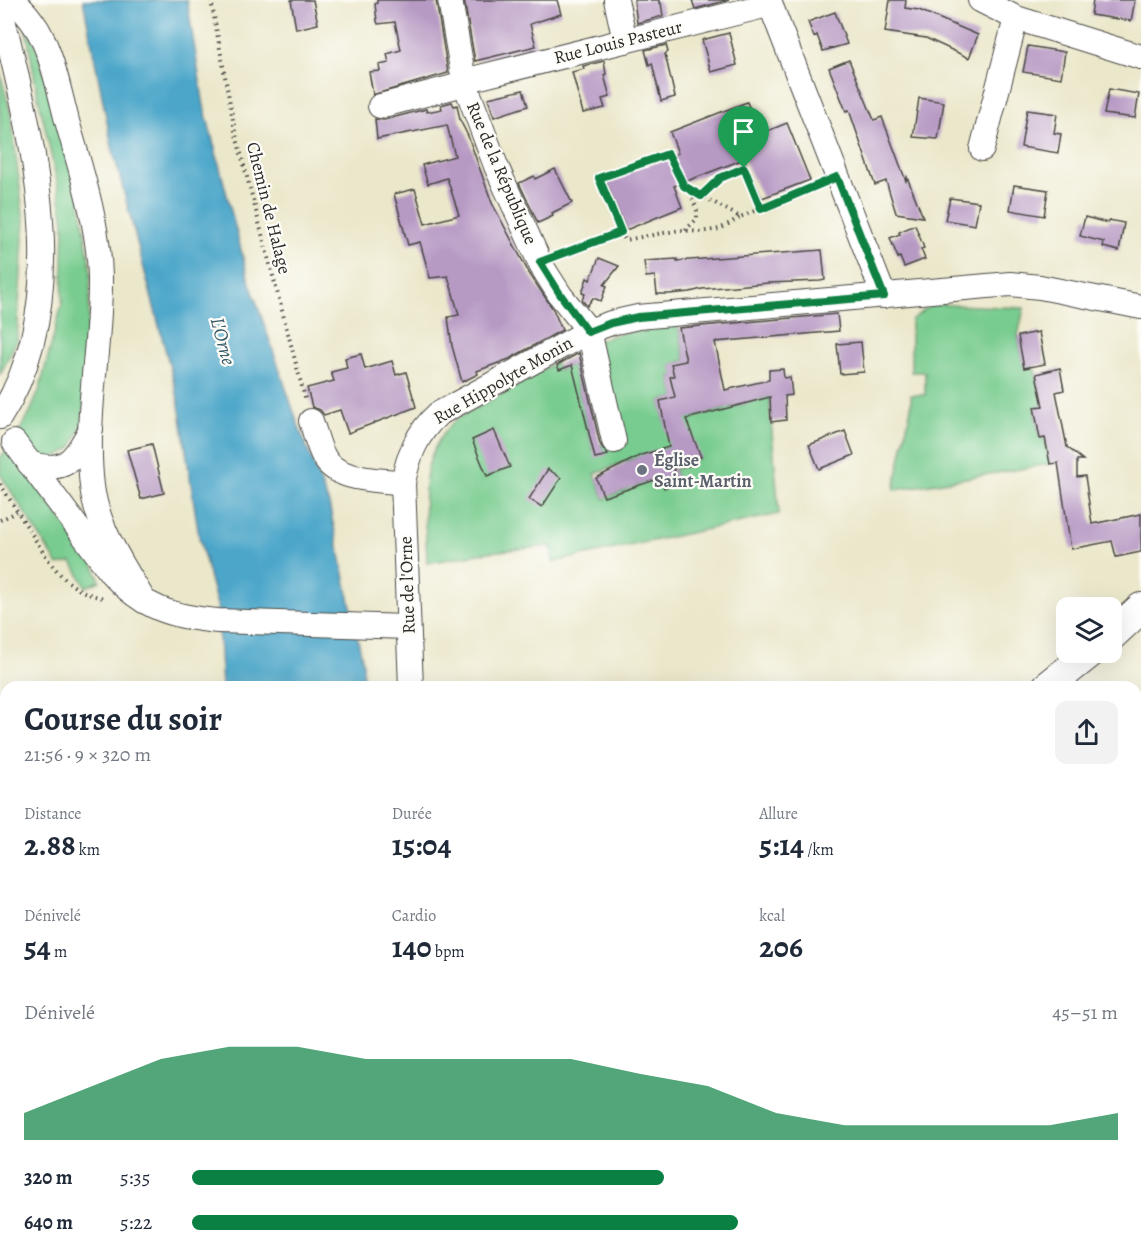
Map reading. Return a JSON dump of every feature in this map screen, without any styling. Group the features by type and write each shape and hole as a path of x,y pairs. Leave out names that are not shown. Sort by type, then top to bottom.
{"main road":[{"path":"1122,626 1141,608"},
{"path":"1055,681 1077,663"}],"street":[{"path":"11,0 29,18 51,62 94,228 100,275 91,429 92,487 105,534 144,601"},
{"name":"Rue de la République","path":"450,0 464,81 496,166 540,262 588,332"},
{"path":"616,0 625,40"},
{"path":"770,0 884,296"},
{"name":"Rue Louis Pasteur","path":"380,106 453,87 464,81 760,7 770,0"},
{"path":"980,0 1016,18 1141,57"},
{"path":"0,7 20,88 37,188 42,242 39,308 30,350 0,417"},
{"path":"982,149 1016,18"},
{"name":"Rue Hippolyte Monin","path":"403,483 406,462 418,437 426,425 438,414 588,332 611,323 638,317 1010,284 1040,287 1141,307"},
{"path":"588,332 615,441"},
{"path":"311,421 324,458 333,468 346,475 403,483"},
{"path":"29,464 47,469 62,465 78,453 91,429"},
{"path":"14,442 112,574 124,587 144,601 169,613 218,621 408,627"},
{"name":"Rue de l'Orne","path":"403,483 411,681"}],"path":[{"name":"Chemin de Halage","path":"211,0 235,131 311,421"},
{"path":"731,136 761,209"},
{"path":"740,217 684,186 668,154 599,178 625,240 685,231 700,232 720,229 740,217 837,177"},
{"path":"701,196 720,178 744,168"},
{"path":"685,231 697,219 697,211 689,189"},
{"path":"540,262 621,232"},
{"path":"0,484 52,568 83,592 107,598"},
{"path":"0,520 17,512"}],"green space":[{"path":"26,29 35,42 79,194 91,272 83,422 71,449 48,461 36,457 17,434 29,415 39,391 62,304 64,222"},
{"path":"0,71 11,115 24,222 17,340 0,375"},
{"path":"932,304 1024,308 1018,336 1024,368 1034,366 1042,395 1044,405 1034,408 1040,439 1045,438 1050,464 894,490 911,407 911,395 925,395 925,372 911,372 911,320"},
{"path":"678,326 686,363 682,361 671,365 675,375 670,377 675,397 660,401 665,423 769,397 779,514 553,562 551,546 489,552 427,563 425,485 434,449 444,433 458,418 555,362 559,370 572,365 593,449 605,443 599,340 619,334","holes":["678,445 700,457 674,470 678,482 665,488 659,474 636,487 604,499 595,474 626,461"]},
{"path":"8,447 93,563 100,581 86,587 72,562 58,565 0,474 0,458"}],"water":[{"name":"L'Orne","path":"83,0 187,0 204,106 248,277 300,430 329,504 363,663 363,681 222,681 217,605 199,537 178,398 112,147"}],"building":[{"path":"291,0 313,0 318,24 296,29"},
{"path":"377,0 436,0 448,73 372,95 369,72 380,71 379,65 389,63 387,54 401,50 395,22 378,24 375,4"},
{"path":"464,0 557,0 561,14 530,24 536,46 475,61"},
{"path":"634,0 659,0 663,16 637,23"},
{"path":"692,0 729,0 695,9"},
{"path":"890,0 906,0 905,8 919,10 978,35 969,58 926,38 885,32"},
{"path":"1093,0 1135,0 1131,21 1091,15"},
{"path":"835,12 847,44 823,51 817,35 814,37 808,22"},
{"path":"729,33 737,65 711,72 702,40"},
{"path":"666,45 668,52 665,54 675,97 661,101 652,63 649,65 645,50"},
{"path":"1028,46 1065,52 1061,78 1023,72"},
{"path":"849,60 874,120 882,117 906,181 907,177 923,217 896,213 886,181 875,185 849,110 846,111 829,68"},
{"path":"604,61 606,74 604,75 610,97 602,99 605,108 583,113 572,72 584,69 583,66"},
{"path":"1109,89 1139,94 1135,118 1104,114"},
{"path":"523,90 528,106 494,117 488,98"},
{"path":"919,98 944,102 938,139 913,137"},
{"path":"452,102 454,106 457,105 460,120 492,203 529,273 553,309 562,330 509,359 477,371 478,374 462,382 452,346 448,317 459,315 448,276 430,278 420,242 408,245 394,194 415,189 425,224 459,215 447,178 428,184 422,165 455,156 447,125 377,139 375,119 384,120 426,109 427,112 442,109 441,105"},
{"path":"747,102 760,134 787,123 810,180 762,198 744,159 674,186 682,207 626,230 606,181 678,153 670,132"},
{"path":"1027,110 1057,114 1054,133 1061,134 1058,153 1021,147"},
{"path":"555,169 572,203 538,223 519,183 534,176 535,179"},
{"path":"1014,185 1048,190 1044,216 1010,210"},
{"path":"950,198 979,202 975,225 945,220"},
{"path":"1085,217 1108,223 1109,220 1124,223 1119,251 1103,247 1104,242 1080,236"},
{"path":"915,225 924,248 921,249 925,259 904,267 890,238"},
{"path":"822,250 825,280 768,283 669,294 657,294 655,276 646,277 644,261 677,259 677,261"},
{"path":"599,258 619,266 604,285 607,286 601,301 593,298 587,306 582,300 585,294 582,293 587,278 590,280"},
{"path":"837,314 839,331 715,342 725,390 769,380 769,370 783,369 784,378 790,377 792,395 785,396 786,420 771,422 770,397 686,419 701,457 687,462 689,466 673,468 678,482 664,488 661,478 604,497 596,478 641,455 669,447 660,401 675,397 670,377 674,376 671,364 686,361 679,328"},
{"path":"1039,332 1045,364 1024,368 1018,336"},
{"path":"861,342 864,372 840,374 837,344"},
{"path":"579,353 600,444 608,455 595,458 572,365 559,370 557,365"},
{"path":"361,354 365,369 392,361 396,375 406,372 416,407 348,433 340,410 324,415 320,410 312,407 307,388 334,381 331,372 347,368 345,358"},
{"path":"1060,368 1064,390 1056,392 1067,447 1083,460 1077,460 1077,477 1085,476 1092,524 1141,514 1141,552 1116,557 1112,541 1071,549 1058,463 1050,464 1045,438 1040,439 1034,407 1043,406 1036,374"},
{"path":"494,430 510,467 487,476 472,440"},
{"path":"845,431 854,455 819,469 809,445"},
{"path":"152,444 164,493 141,499 127,450"},
{"path":"548,469 561,478 542,507 529,499"}],"place":[{"name":"Église Saint-Martin","path":"642,470"}],"route":[{"path":"668,154 684,186 701,196 720,178 744,168 761,209 837,177 884,296 638,317 611,323 588,332 540,262 621,232 599,178 668,154"}]}
